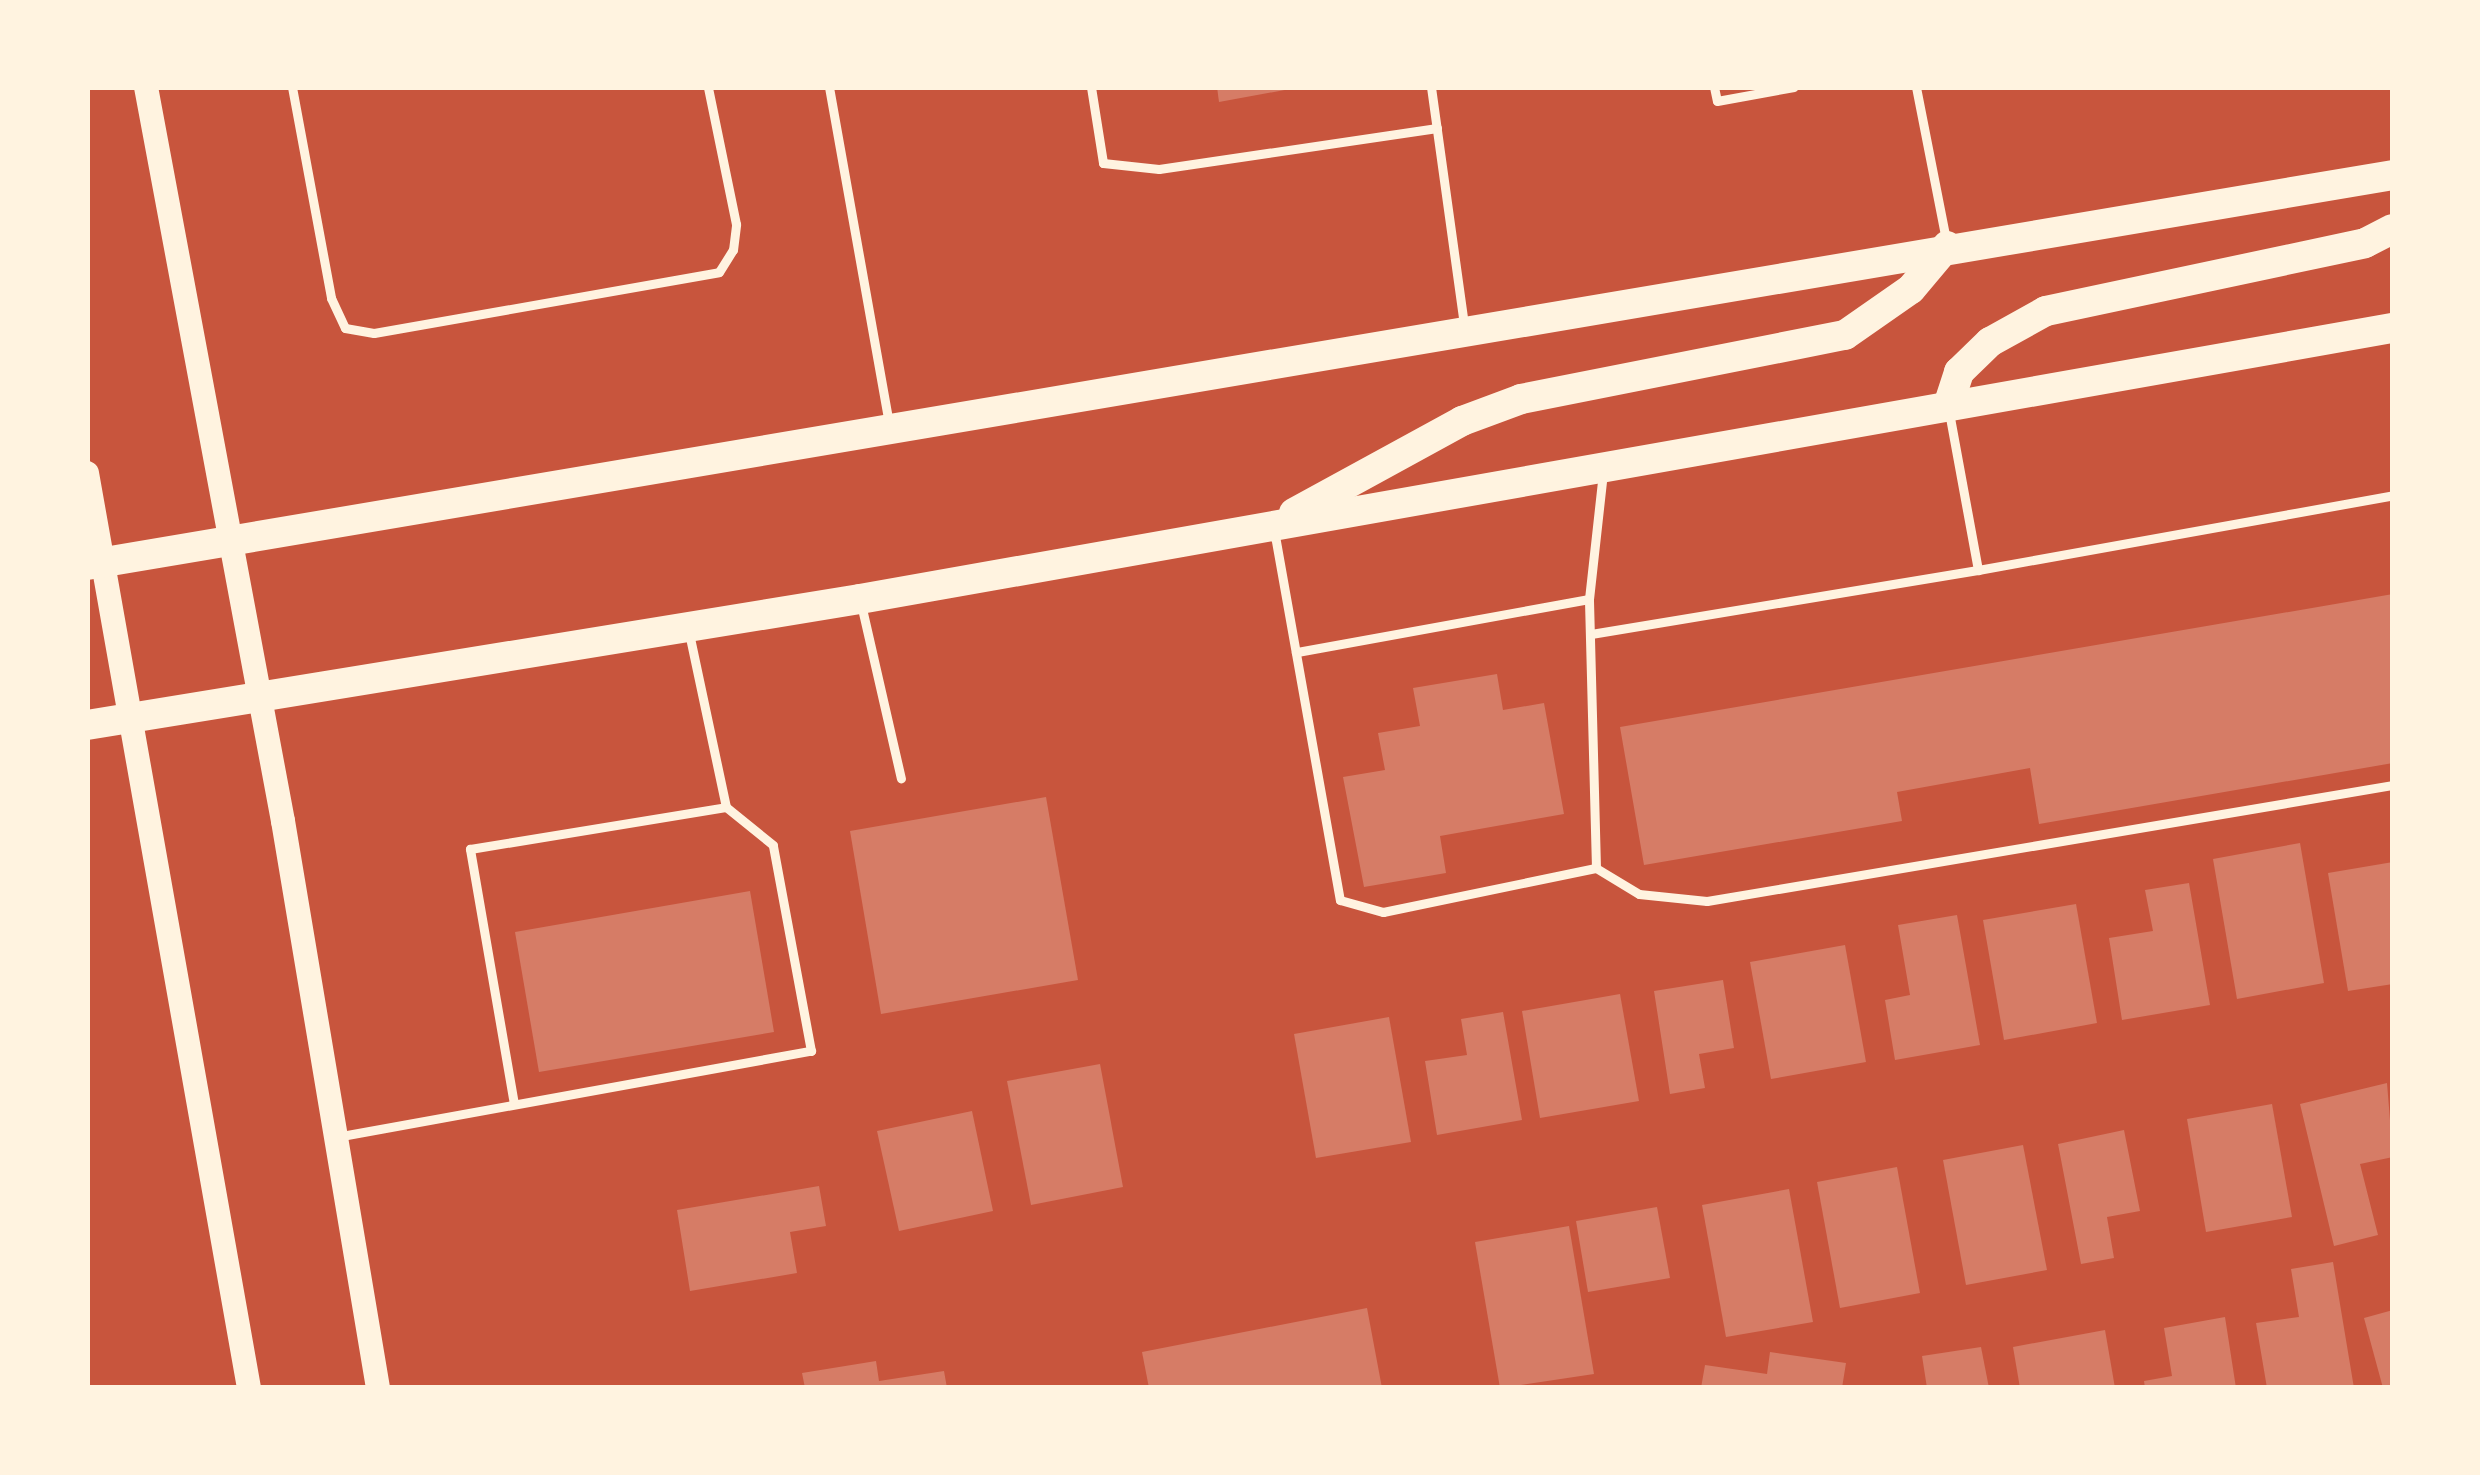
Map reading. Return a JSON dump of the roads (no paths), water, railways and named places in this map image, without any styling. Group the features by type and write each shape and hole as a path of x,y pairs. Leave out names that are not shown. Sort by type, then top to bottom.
{"main road":[{"path":"146,87 337,1137 378,1388"},
{"path":"95,564 1947,246 2393,175"},
{"path":"1948,406 1959,372 1990,342 2046,310 2365,243 2393,229"},
{"path":"1273,525 1462,421 1521,399 1845,335 1911,289 1947,246"},
{"path":"87,725 860,599 2393,328"},
{"path":"87,473 95,564 134,717 249,1388"}],"lane":[{"path":"292,87 331,298 345,328 374,333 719,272 733,250 736,224 708,87"},
{"path":"829,87 890,428"},
{"path":"1091,87 1103,163 1159,169 1436,128"},
{"path":"1431,87 1465,330"},
{"path":"1714,87 1717,101 1794,87"},
{"path":"1916,87 1947,246"},
{"path":"1948,406 1978,570"},
{"path":"1597,868 1589,599 1604,467"},
{"path":"1591,634 2393,495"},
{"path":"1273,525 1347,906 1384,912 1597,868 1639,894 1707,901 2393,785"},
{"path":"860,599 901,778"},
{"path":"1296,652 1589,599"},
{"path":"337,1137 811,1052 773,845 726,807 688,628"},
{"path":"514,1104 470,849 726,807"}]}
